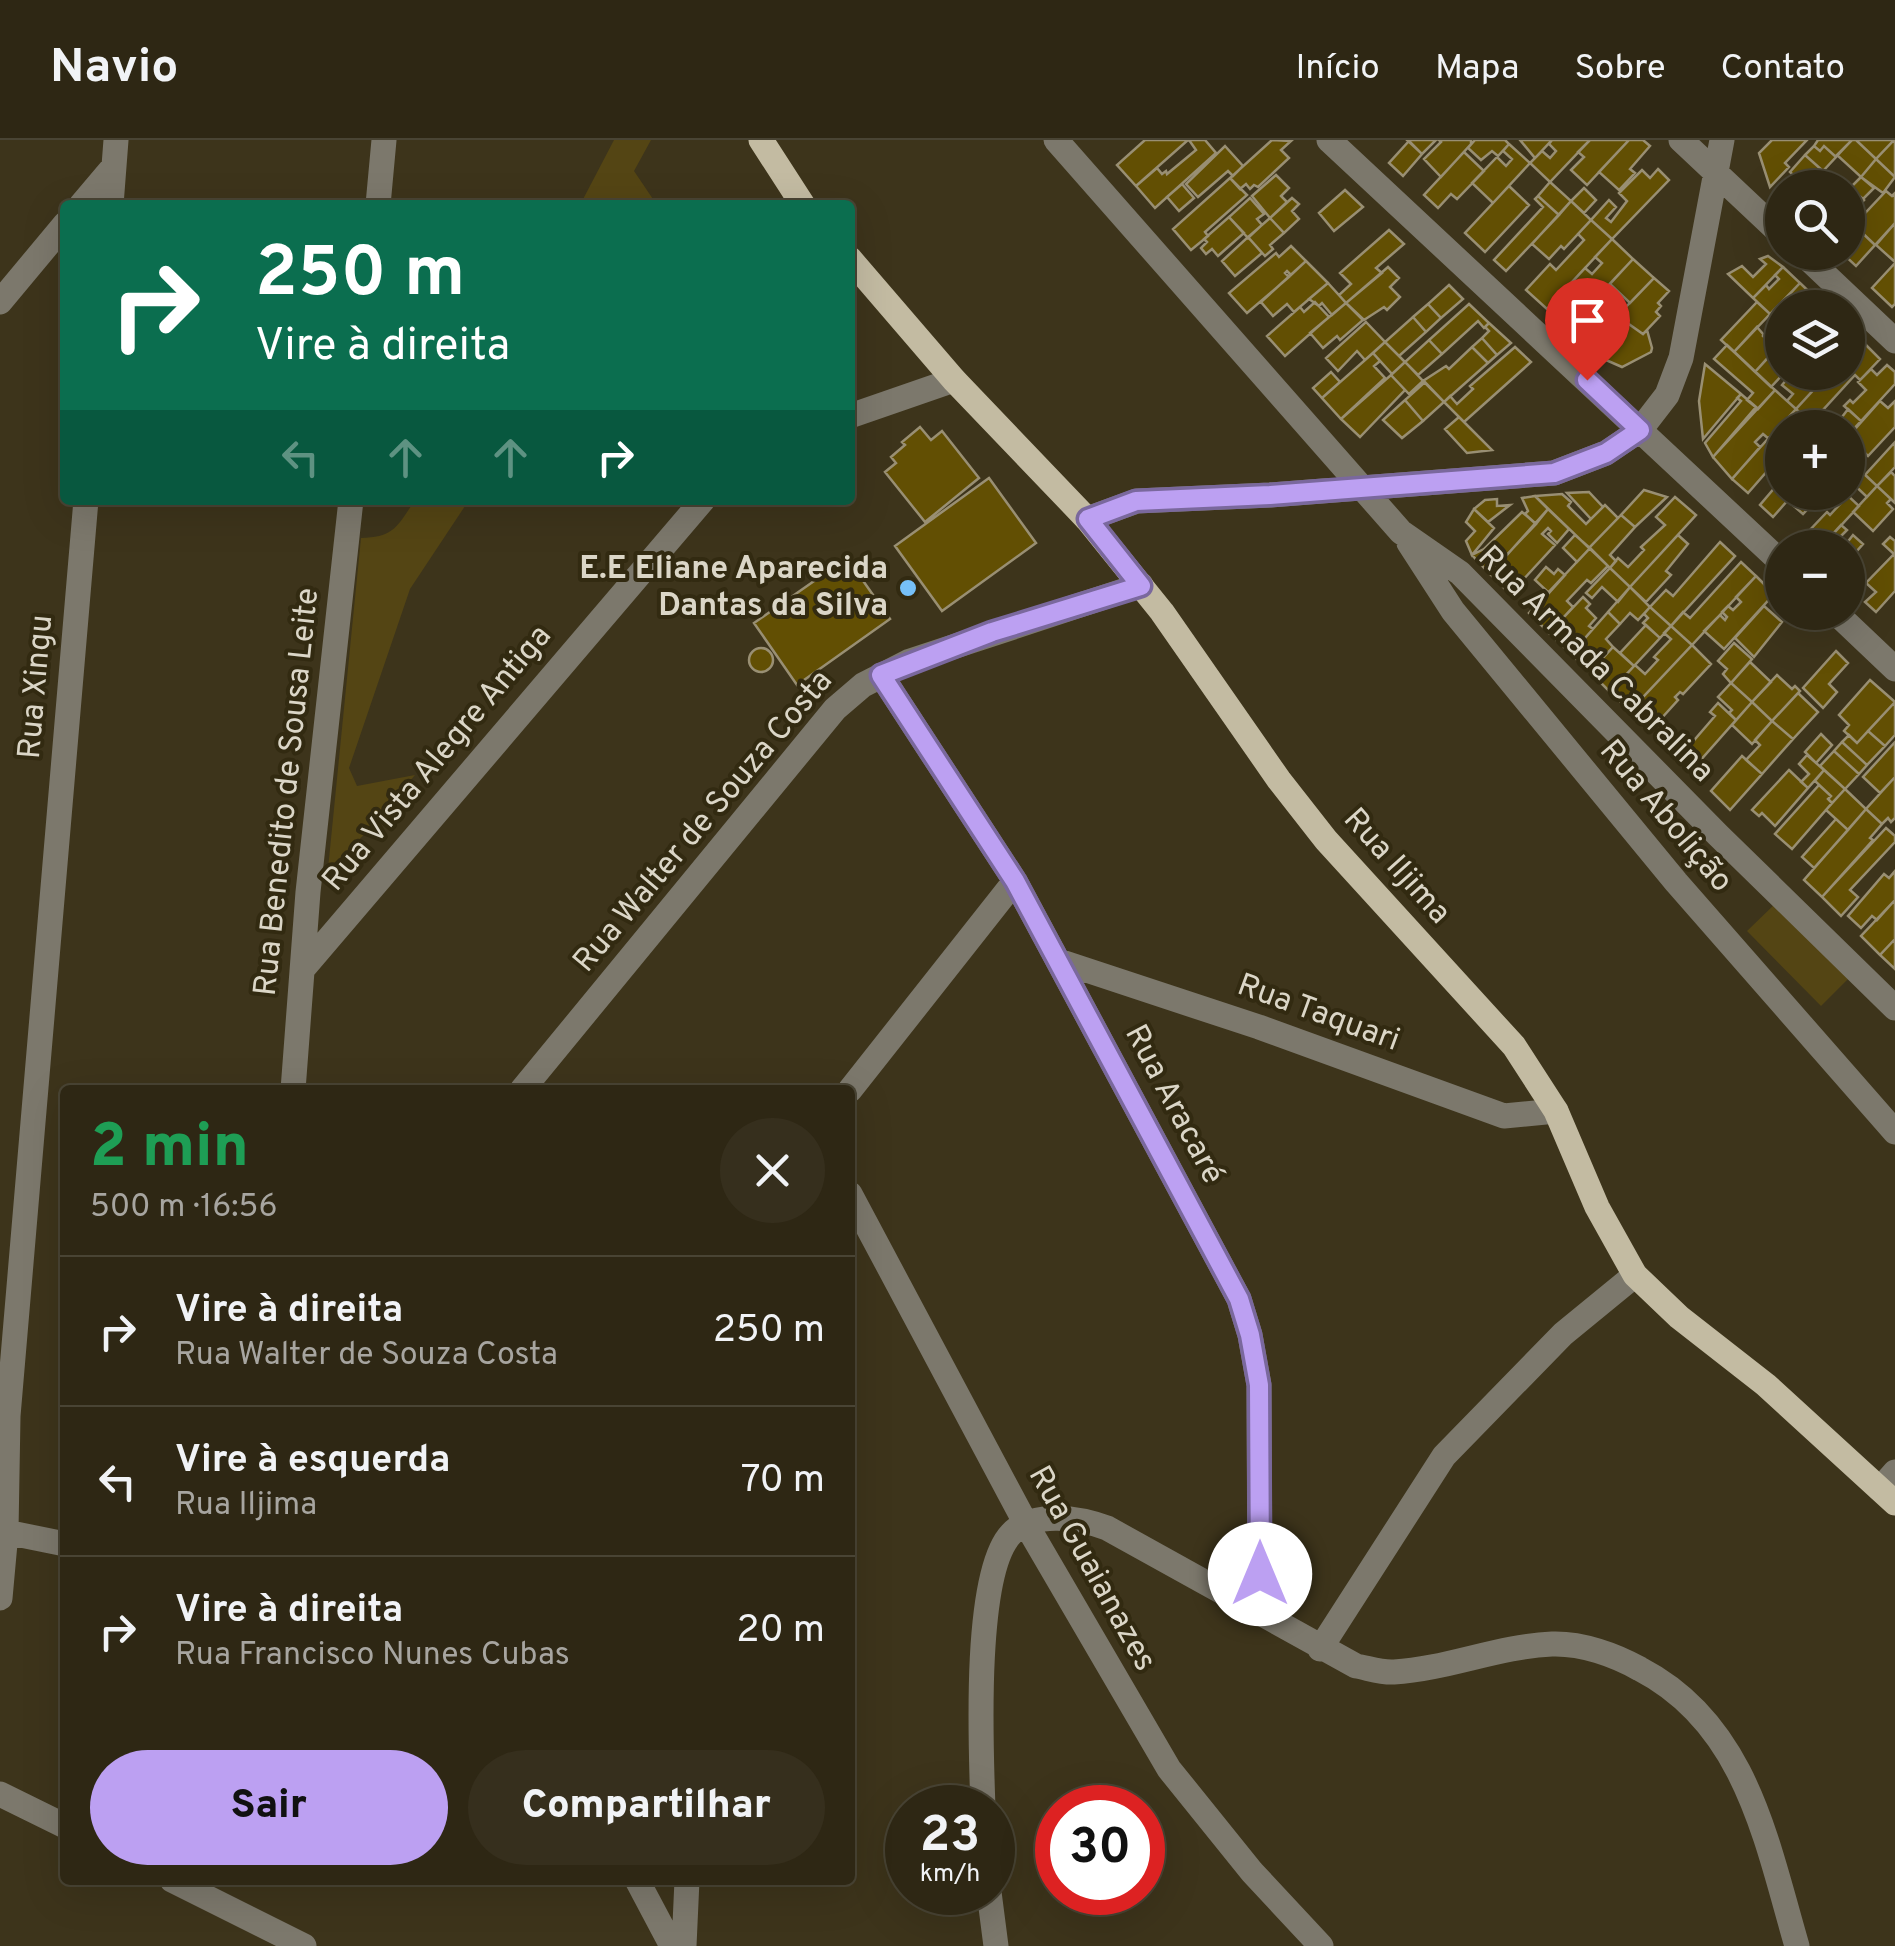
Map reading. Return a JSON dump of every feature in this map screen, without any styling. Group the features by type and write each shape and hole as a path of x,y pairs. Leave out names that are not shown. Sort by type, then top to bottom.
{"main road":[{"path":"761,140 801,200"},
{"name":"Rua Iljima","path":"855,265 954,380 1088,519 1326,840 1514,1046 1556,1111 1597,1206 1635,1275 1679,1317 1890,1488"}],"street":[{"path":"378,200 384,140"},
{"name":"Rua Armada Cabralina","path":"1056,140 1401,532 1460,573 1718,836 1895,1008"},
{"path":"1329,140 1765,548"},
{"path":"1682,140 1765,219"},
{"path":"1088,519 1136,501 1554,473 1606,453 1640,430 1667,394 1682,358 1722,140"},
{"path":"84,200 115,153"},
{"path":"111,200 115,153"},
{"path":"0,302 60,230"},
{"path":"1820,270 1895,341"},
{"path":"855,414 954,380"},
{"name":"Rua Xingu","path":"0,1598 6,1532 8,1416 86,505"},
{"name":"Rua Benedito de Sousa Leite","path":"293,1085 350,505"},
{"name":"Rua Vista Alegre Antiga","path":"302,970 699,505"},
{"name":"Rua Abolição","path":"1401,532 1453,612 1676,882 1895,1132"},
{"name":"Rua Walter de Souza Costa","path":"526,1085 834,709 881,675 992,632 1141,586"},
{"path":"1853,630 1895,670"},
{"name":"Rua Aracaré","path":"881,675 1015,881 1239,1299 1259,1385 1260,1611"},
{"path":"854,1085 1015,881"},
{"name":"Rua Taquari","path":"1059,961 1260,1026 1504,1116 1556,1111"},
{"name":"Rua Guaianazes","path":"855,1203 1026,1524 1169,1769 1252,1872 1321,1946"},
{"path":"1320,1649 1444,1456 1563,1334 1635,1275"},
{"path":"983,1785 988,1591 1003,1546 1012,1532 1026,1524 1085,1520 1107,1528 1356,1666 1390,1673 1554,1644 1614,1655 1662,1680 1696,1707 1732,1754 1768,1847 1798,1946"},
{"path":"6,1532 60,1543"},
{"path":"0,1794 60,1824"},
{"path":"182,1885 304,1946"},
{"path":"640,1885 672,1946"},
{"path":"684,1946 687,1885"},
{"path":"992,1915 996,1946"}],"shaded area":[{"path":"614,140 651,140 634,171 654,200 583,200"},
{"path":"412,505 466,505 410,589 349,768 357,786 415,775 369,830 328,869 361,538 388,533"},
{"path":"1777,902 1851,976 1821,1006 1747,931"}],"building":[{"path":"1145,140 1188,140 1136,186 1117,165"},
{"path":"1189,140 1205,140 1216,153 1155,208 1136,186 1157,168 1167,174 1196,150"},
{"path":"1272,140 1291,141 1281,150 1289,158 1258,187 1250,189 1246,184 1240,189 1230,178"},
{"path":"1407,140 1436,140 1422,154"},
{"path":"1439,140 1471,140 1441,177 1424,159"},
{"path":"1475,140 1505,140 1509,144 1498,156 1492,151 1481,160 1468,148"},
{"path":"1520,140 1552,140 1535,158"},
{"path":"1552,140 1590,140 1550,182 1530,163 1542,151 1550,158 1556,151 1549,144"},
{"path":"1590,140 1629,140 1587,185 1571,170 1584,157 1578,152"},
{"path":"1629,140 1643,140 1650,146 1630,169 1635,173 1619,190 1599,172"},
{"path":"1772,140 1807,140 1785,163 1789,167 1786,170 1765,172 1759,153"},
{"path":"1818,140 1852,140 1836,157 1824,146 1820,151 1814,146"},
{"path":"1856,140 1876,159 1865,172 1853,170 1837,155"},
{"path":"1856,140 1894,140 1876,159"},
{"path":"1895,140 1895,177 1876,159"},
{"path":"1409,141 1422,154 1403,176 1389,163"},
{"path":"1509,144 1530,163 1493,203 1472,183 1497,157 1506,166 1512,159 1503,151"},
{"path":"1225,146 1243,166 1233,176 1228,171 1198,197 1186,184"},
{"path":"1814,146 1820,151 1824,146 1836,157 1822,170 1805,155"},
{"path":"1464,152 1484,171 1457,199 1451,194 1438,208 1424,195"},
{"path":"1805,155 1822,170 1792,170"},
{"path":"1876,159 1895,177 1883,193 1865,180 1865,172"},
{"path":"1658,169 1669,180 1612,239 1591,220 1609,200 1616,207 1606,218 1611,222 1627,201 1619,193 1642,170 1650,178"},
{"path":"1276,175 1289,188 1281,196 1287,202 1270,218 1252,196"},
{"path":"1230,178 1247,195 1205,232 1208,236 1191,250 1173,229"},
{"path":"1865,180 1874,188 1865,197"},
{"path":"1550,182 1571,201 1559,215 1538,196"},
{"path":"1182,184 1194,198 1179,211 1167,197"},
{"path":"1509,186 1529,205 1485,252 1465,233"},
{"path":"1584,188 1596,200 1584,213 1571,201"},
{"path":"1345,190 1363,207 1334,231 1319,213"},
{"path":"1886,191 1892,196 1895,193 1895,223 1875,245 1865,235 1865,213"},
{"path":"1538,196 1559,215 1506,271 1494,260 1543,207 1535,199"},
{"path":"1250,198 1264,214 1257,219 1262,225 1248,238 1229,217"},
{"path":"1292,198 1299,204 1292,211 1299,219 1284,233 1270,218"},
{"path":"1571,201 1591,220 1549,259 1532,244"},
{"path":"1229,217 1244,233 1218,256 1212,249 1206,254 1201,248 1207,242 1204,239"},
{"path":"1270,218 1284,233 1270,245 1273,249 1265,256 1248,237"},
{"path":"1591,220 1612,239 1547,309 1526,290 1550,264 1556,270 1584,240 1578,234"},
{"path":"1895,223 1895,262 1876,245"},
{"path":"1389,230 1404,244 1376,268 1382,273 1346,303 1339,295 1351,284 1340,273"},
{"path":"1865,235 1875,245 1865,256"},
{"path":"1248,237 1262,253 1235,276 1222,261"},
{"path":"1612,239 1633,259 1568,328 1547,309 1585,268 1592,274 1602,263 1595,257"},
{"path":"1291,246 1306,261 1291,275 1287,271 1289,277 1247,313 1229,293 1276,253 1279,257"},
{"path":"1633,259 1654,278 1630,303 1610,284"},
{"path":"1306,261 1328,283 1294,312 1287,304 1273,316 1261,302"},
{"path":"1895,263 1895,304 1892,307 1872,288"},
{"path":"1765,265 1765,270 1780,270 1753,298 1728,274 1742,266 1753,277"},
{"path":"1388,267 1399,278 1390,287 1400,297 1387,310 1384,307 1364,320 1346,303"},
{"path":"1786,270 1800,283 1793,290 1765,290 1765,309 1753,298 1779,279 1775,275"},
{"path":"1654,278 1669,291 1658,303 1661,306 1656,312 1660,316 1643,334 1623,320 1627,315 1623,310"},
{"path":"1328,283 1346,303 1332,315 1322,303 1319,306 1309,299"},
{"path":"1449,285 1463,299 1441,318 1428,304"},
{"path":"1315,302 1329,317 1285,356 1267,336 1300,307 1304,312"},
{"path":"1593,302 1599,308 1581,327 1585,330 1578,338 1568,328"},
{"path":"1757,302 1765,309 1765,319 1734,352 1721,340"},
{"path":"1346,303 1363,320 1340,340 1337,336 1323,348 1310,333"},
{"path":"1428,304 1441,318 1426,332 1413,317"},
{"path":"1469,304 1489,323 1484,328 1478,321 1442,354 1429,340"},
{"path":"1607,307 1617,316 1588,347 1578,338"},
{"path":"1413,317 1426,332 1399,356 1385,342"},
{"path":"1366,322 1385,342 1365,360 1357,351 1338,371 1326,358"},
{"path":"1626,322 1643,334 1647,330 1652,348 1622,367 1599,357"},
{"path":"1489,323 1511,343 1497,355 1482,338 1489,331 1485,327"},
{"path":"1757,327 1765,336 1765,361 1755,372 1734,352"},
{"path":"1482,338 1497,355 1488,363 1472,347"},
{"path":"1429,340 1442,354 1418,375 1405,362"},
{"path":"1385,342 1405,362 1392,374 1373,353"},
{"path":"1865,344 1880,359 1865,375"},
{"path":"1727,345 1765,381 1765,390 1775,390 1758,409 1747,400 1753,393 1714,359"},
{"path":"1472,347 1488,363 1444,402 1423,381 1446,366 1449,369"},
{"path":"1515,347 1531,362 1464,422 1444,402 1450,396 1457,404 1473,389 1470,386"},
{"path":"1373,353 1380,361 1374,366 1385,378 1341,419 1322,398"},
{"path":"1765,361 1765,381 1755,372"},
{"path":"1405,362 1423,381 1409,394 1391,375"},
{"path":"1705,364 1741,394 1703,439 1699,401"},
{"path":"1887,365 1895,372 1895,384 1865,417 1865,410 1849,410 1844,406 1866,390 1865,375 1871,369 1877,375"},
{"path":"1331,372 1340,382 1322,398 1313,388"},
{"path":"1391,375 1405,390 1360,437 1341,419"},
{"path":"1425,382 1444,402 1423,421 1405,400"},
{"path":"1775,390 1796,409 1765,410 1765,436 1755,442 1760,447 1732,479 1713,457"},
{"path":"1788,390 1813,390 1796,409 1787,401 1793,394"},
{"path":"1813,390 1841,390 1823,410 1796,409"},
{"path":"1741,394 1756,407 1713,457 1705,443 1741,401 1737,398"},
{"path":"1405,400 1423,421 1402,438 1383,420"},
{"path":"1880,401 1888,408 1895,401 1895,427 1868,456 1865,453 1865,418"},
{"path":"1459,417 1492,450 1467,453 1445,429"},
{"path":"920,427 931,440 942,431 979,478 925,522 885,472 896,463 891,457 905,445 902,442"},
{"path":"1765,442 1765,474 1748,493 1732,479"},
{"path":"1895,442 1895,467 1877,486 1865,475"},
{"path":"1891,472 1895,476 1895,503 1877,486"},
{"path":"1865,475 1877,486 1865,495"},
{"path":"989,478 1036,543 942,611 895,546"},
{"path":"1877,486 1891,499 1887,503 1893,509 1873,531 1853,512 1865,510 1865,499"},
{"path":"1644,490 1667,497 1635,527 1621,515"},
{"path":"1589,492 1603,507 1591,519 1567,493"},
{"path":"1562,494 1586,524 1605,505 1618,518 1589,548 1535,496"},
{"path":"1535,496 1548,509 1536,524 1525,514 1528,511 1522,498"},
{"path":"1675,497 1696,515 1630,587 1610,568 1618,558 1628,567 1644,550 1641,547 1665,525 1656,517"},
{"path":"1497,499 1497,506 1510,505 1488,522 1474,509 1485,500"},
{"path":"1474,509 1494,528 1472,555 1466,541 1475,531 1466,522"},
{"path":"1548,509 1569,529 1557,543 1548,534 1548,528 1542,534 1555,545 1510,594 1490,574"},
{"path":"1835,510 1855,510 1837,530 1810,530 1827,512 1830,515"},
{"path":"1522,512 1536,524 1499,563 1484,549"},
{"path":"1621,515 1635,527 1610,555 1616,561 1610,568 1589,548"},
{"path":"1575,535 1590,548 1577,562 1563,548"},
{"path":"1678,535 1688,544 1666,571 1671,575 1646,602 1630,587"},
{"path":"1890,537 1895,541 1895,591 1876,612 1865,602 1876,592 1866,583 1894,554 1883,544"},
{"path":"1720,542 1735,556 1671,626 1650,607 1666,590 1673,596"},
{"path":"1590,548 1608,566 1567,601 1573,607 1549,633 1529,613"},
{"path":"1484,549 1499,563 1490,574 1472,555"},
{"path":"847,558 890,619 797,685 754,623"},
{"path":"1741,562 1756,576 1692,645 1671,626 1683,612 1690,618"},
{"path":"1546,567 1554,574 1558,569 1565,575 1549,593 1535,580"},
{"path":"1610,568 1630,587 1618,602 1602,587 1592,598 1586,593"},
{"path":"1756,576 1765,585 1765,604 1724,649 1704,631 1720,615 1725,620 1722,612 1728,606 1733,610 1741,602 1736,597"},
{"path":"1630,587 1650,607 1638,620 1630,613 1620,624 1608,612"},
{"path":"1583,597 1590,604 1586,608 1596,618 1589,626 1593,629 1571,654 1549,633"},
{"path":"1650,607 1671,626 1660,638 1643,623"},
{"path":"1765,607 1765,630 1776,630 1754,657 1735,638"},
{"path":"1608,612 1620,624 1606,639 1613,647 1590,672 1571,654"},
{"path":"1646,625 1660,638 1634,666 1620,653"},
{"path":"1671,626 1692,645 1630,711 1610,692 1635,665 1645,674 1658,660 1654,657 1671,639 1664,633"},
{"path":"1734,643 1752,659 1731,683 1723,674 1727,669 1718,661"},
{"path":"1692,645 1711,664 1683,694 1675,697 1678,700 1650,731 1630,711"},
{"path":"1613,647 1634,666 1610,692 1590,672"},
{"path":"761,648 773,660 761,672 749,660"},
{"path":"1836,651 1848,663 1829,684 1837,692 1823,708 1803,688"},
{"path":"1750,662 1771,682 1752,702 1731,683"},
{"path":"1777,675 1800,691 1772,721 1752,702"},
{"path":"1870,680 1895,702 1857,743 1844,731 1849,725 1839,715"},
{"path":"1731,683 1752,702 1736,720 1729,713 1732,710 1718,697"},
{"path":"1798,693 1818,712 1793,739 1772,721"},
{"path":"1752,702 1772,721 1752,744 1732,725"},
{"path":"1895,702 1895,735 1885,746 1868,731"},
{"path":"1718,703 1736,720 1691,771 1678,759 1715,716 1710,712"},
{"path":"1772,721 1793,739 1762,774 1746,760 1760,745 1755,740"},
{"path":"1868,731 1885,746 1867,765 1842,742 1849,735 1857,743"},
{"path":"1821,734 1832,745 1816,763 1805,752"},
{"path":"1842,742 1867,765 1859,774 1834,751"},
{"path":"1895,742 1895,777 1880,793 1863,777"},
{"path":"1834,751 1859,774 1845,789 1820,766"},
{"path":"1807,755 1824,770 1808,788 1801,782 1809,774 1799,764"},
{"path":"1742,756 1762,774 1730,810 1711,791"},
{"path":"1789,770 1808,788 1775,826 1762,813 1759,816 1752,810"},
{"path":"1824,770 1845,789 1832,803 1828,799 1831,796 1815,781"},
{"path":"1895,777 1895,818 1882,824 1866,809"},
{"path":"1819,785 1831,796 1828,799 1832,803 1792,849 1775,834"},
{"path":"1845,789 1866,809 1848,830 1826,810"},
{"path":"1866,809 1882,824 1870,838 1873,840 1822,897 1804,880"},
{"path":"1836,819 1848,830 1814,868 1802,857"},
{"path":"1886,828 1895,836 1895,842 1850,890 1858,897 1841,916 1822,897"},
{"path":"1895,871 1895,900 1877,920 1872,916 1861,928 1848,916 1884,874 1889,878"},
{"path":"1895,900 1895,939 1880,955 1861,936"},
{"path":"1895,939 1895,969 1880,955"}],"place":[{"name":"E.E Eliane Aparecida Dantas da Silva","path":"908,588"}],"route":[{"path":"1260,1574 1259,1385 1239,1299 1015,881 881,675 992,632 1141,586 1088,519 1136,501 1554,473 1606,453 1640,430 1587,380"}]}
